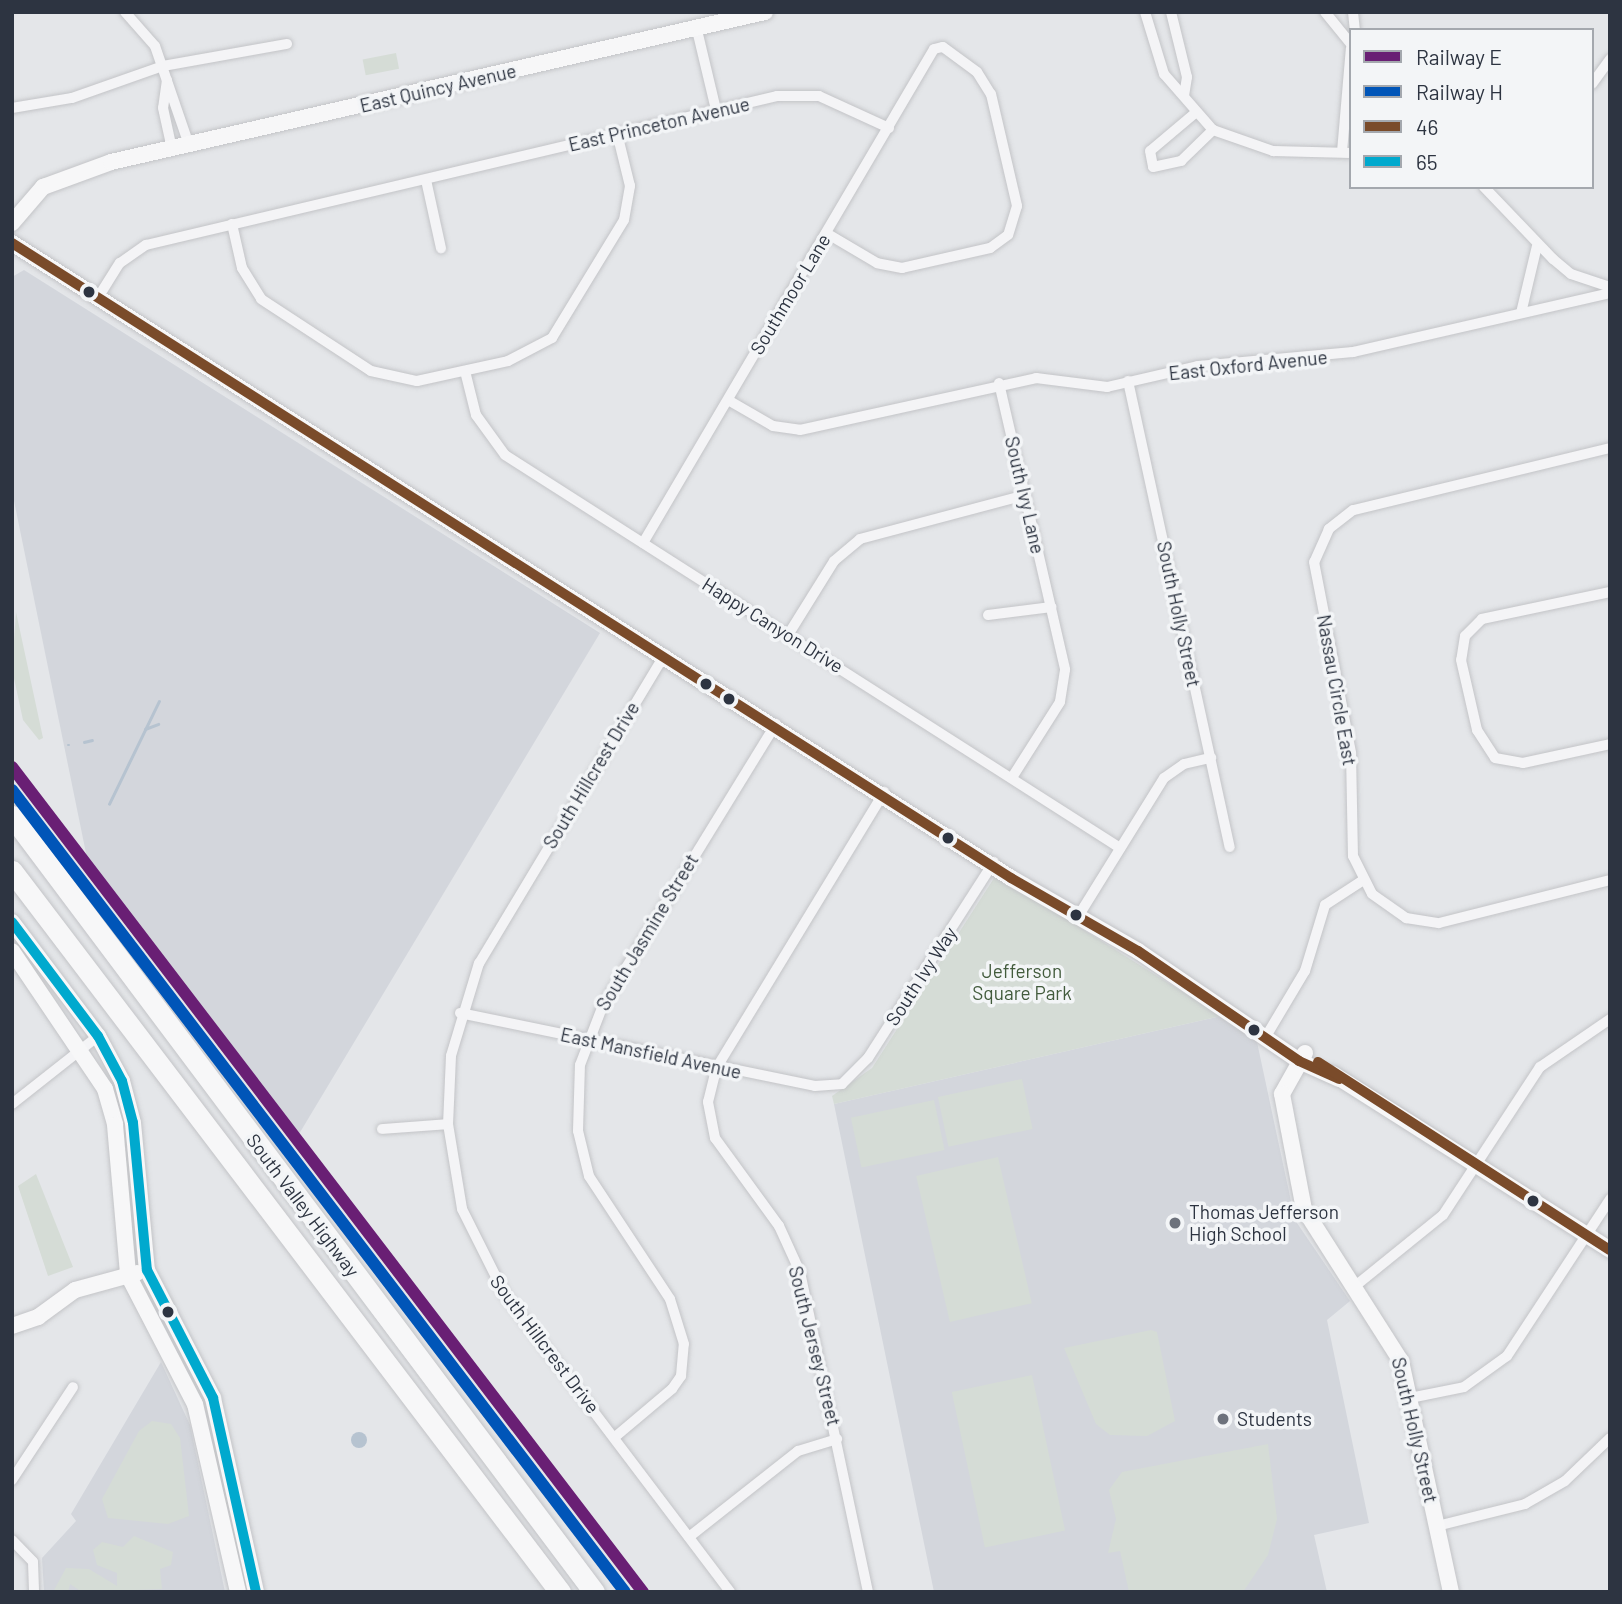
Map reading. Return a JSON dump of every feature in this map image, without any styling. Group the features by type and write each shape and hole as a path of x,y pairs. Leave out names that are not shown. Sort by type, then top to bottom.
{"highway":[{"name":"South Valley Highway","path":"12,816 594,1592"},
{"name":"South Valley Highway","path":"12,871 560,1592"}],"street":[{"path":"125,12 151,41 163,66 189,145"},
{"name":"East Quincy Avenue","path":"12,205 41,175 172,149 697,30 765,12"},
{"path":"1146,12 1158,62 1194,114 1213,130 1273,151 1346,153 1349,89"},
{"path":"1171,12 1187,77 1184,96"},
{"path":"1325,12 1349,43"},
{"path":"697,30 716,110"},
{"path":"12,108 72,98 163,66 287,44"},
{"name":"Southmoor Lane","path":"643,543 937,46 977,72 992,94 1017,206 1008,235 990,248 902,268 883,265 827,233"},
{"path":"1594,81 1610,58"},
{"path":"167,80 163,108 172,149"},
{"name":"East Princeton Avenue","path":"99,296 120,263 139,247 716,110 799,94 838,103 889,128"},
{"path":"1194,114 1150,151 1153,167 1181,161 1213,130"},
{"path":"232,224 242,268 261,299 371,371 407,381 465,371 536,351 562,325 624,220 630,186 617,133"},
{"name":"East Quincy Avenue","path":"12,223 43,187 111,162"},
{"path":"426,180 441,248"},
{"path":"1489,189 1536,246 1571,274 1610,287"},
{"path":"12,243 776,724 810,740 884,792 994,862 1012,867 1079,915 1610,1250"},
{"path":"1521,313 1536,246"},
{"name":"East Oxford Avenue","path":"728,400 773,426 800,430 999,383 1048,377 1091,388 1198,366 1353,352 1610,293"},
{"name":"Happy Canyon Drive","path":"465,371 475,415 500,450 1013,776 1120,848"},
{"name":"South Holly Street","path":"1128,381 1230,847"},
{"name":"South Ivy Lane","path":"999,383 1065,670 1060,702 1013,776"},
{"name":"Nassau Circle East","path":"1362,881 1353,856 1351,753 1314,562 1329,529 1353,510 1610,448"},
{"path":"788,635 834,561 860,539 1025,495"},
{"path":"1610,592 1482,619 1465,636 1461,660 1477,730 1495,758 1523,763 1610,744"},
{"path":"988,615 1051,607"},
{"name":"South Hillcrest Drive","path":"665,654 490,942 460,1013 448,1124 462,1209 490,1271 730,1592"},
{"name":"South Jasmine Street","path":"615,1437 673,1389 681,1376 684,1344 670,1299 600,1200 582,1153 576,1105 586,1040 659,909 776,724"},
{"path":"1079,915 1173,769 1211,758"},
{"name":"South Jersey Street","path":"868,1592 806,1292 788,1241 715,1138 708,1102 717,1066 884,792"},
{"name":"South Ivy Way","path":"842,1084 863,1066 994,862"},
{"path":"1268,1034 1305,971 1325,905 1362,881 1394,911 1439,923 1610,880"},
{"path":"12,922 98,1036 130,1110 147,1270 213,1398 256,1592"},
{"path":"12,951 83,1048 113,1119 128,1275 198,1412 238,1592"},
{"name":"East Mansfield Avenue","path":"460,1013 815,1086 842,1084"},
{"path":"1354,1287 1429,1230 1477,1166 1540,1068 1610,1019"},
{"path":"12,1104 98,1036"},
{"name":"South Holly Street","path":"1302,1057 1282,1094 1302,1198 1318,1238 1397,1350 1410,1398 1451,1592"},
{"path":"382,1129 448,1124"},
{"path":"1410,1398 1464,1387 1496,1367 1610,1199"},
{"path":"12,1326 38,1317 75,1290 147,1270"},
{"path":"12,1480 73,1387"},
{"path":"1437,1526 1525,1504 1565,1481 1610,1438"},
{"path":"689,1537 797,1451 837,1439"},
{"path":"12,1540 33,1562 34,1592"}],"shaded area":[{"path":"24,270 600,633 299,1134 87,858 12,491 12,277"},
{"path":"1221,1016 1257,1042 1295,1220 1350,1301 1327,1320 1369,1523 1314,1535 1327,1592 934,1592 834,1104"},
{"path":"161,1362 190,1425 225,1592 44,1592 42,1558 76,1521 71,1514"}],"green space":[{"path":"396,53 399,69 366,75 363,59"},
{"path":"16,612 43,738 39,740 23,720 12,669"},
{"name":"Jefferson Square Park","path":"996,875 1221,1016 834,1104 832,1096 872,1068"},
{"path":"1022,1079 1033,1129 948,1147 938,1097"},
{"path":"934,1100 945,1150 861,1168 851,1118"},
{"path":"998,1157 1032,1303 950,1322 916,1176"},
{"path":"36,1174 73,1267 48,1276 18,1186"},
{"path":"1151,1330 1157,1332 1175,1421 1147,1436 1110,1435 1096,1424 1064,1348"},
{"path":"1032,1375 1065,1531 985,1548 952,1392"},
{"path":"152,1421 171,1424 180,1438 189,1516 168,1524 108,1518 102,1499 139,1431"},
{"path":"1268,1444 1277,1519 1268,1555 1243,1592 1129,1592 1120,1551 1108,1553 1116,1519 1109,1490 1122,1472"},
{"path":"134,1536 173,1552 171,1565 160,1569 162,1589 82,1592 70,1584 68,1592 53,1592 66,1568 89,1569 117,1586 117,1573 97,1565 93,1550 102,1542 123,1547"}],"water":[{"path":"356,1432 362,1432 367,1440 365,1446 356,1448 351,1443 351,1437"}],"waterway":[{"path":"109,804 159,701"},
{"path":"145,729 158,724"},
{"path":"84,742 92,740"}],"rail line":[{"name":"E","path":"12,767 643,1592"},
{"name":"H","path":"12,790 625,1592"}],"transit line":[{"name":"46","path":"12,243 1011,878 1138,951 1299,1061 1339,1079"},
{"name":"65","path":"12,922 98,1036 122,1081 133,1123 147,1270 213,1398 256,1592"},
{"name":"46","path":"1318,1062 1610,1250"}],"place":[{"name":"Thomas Jefferson High School","path":"1175,1223"},
{"name":"Students","path":"1223,1419"}]}
